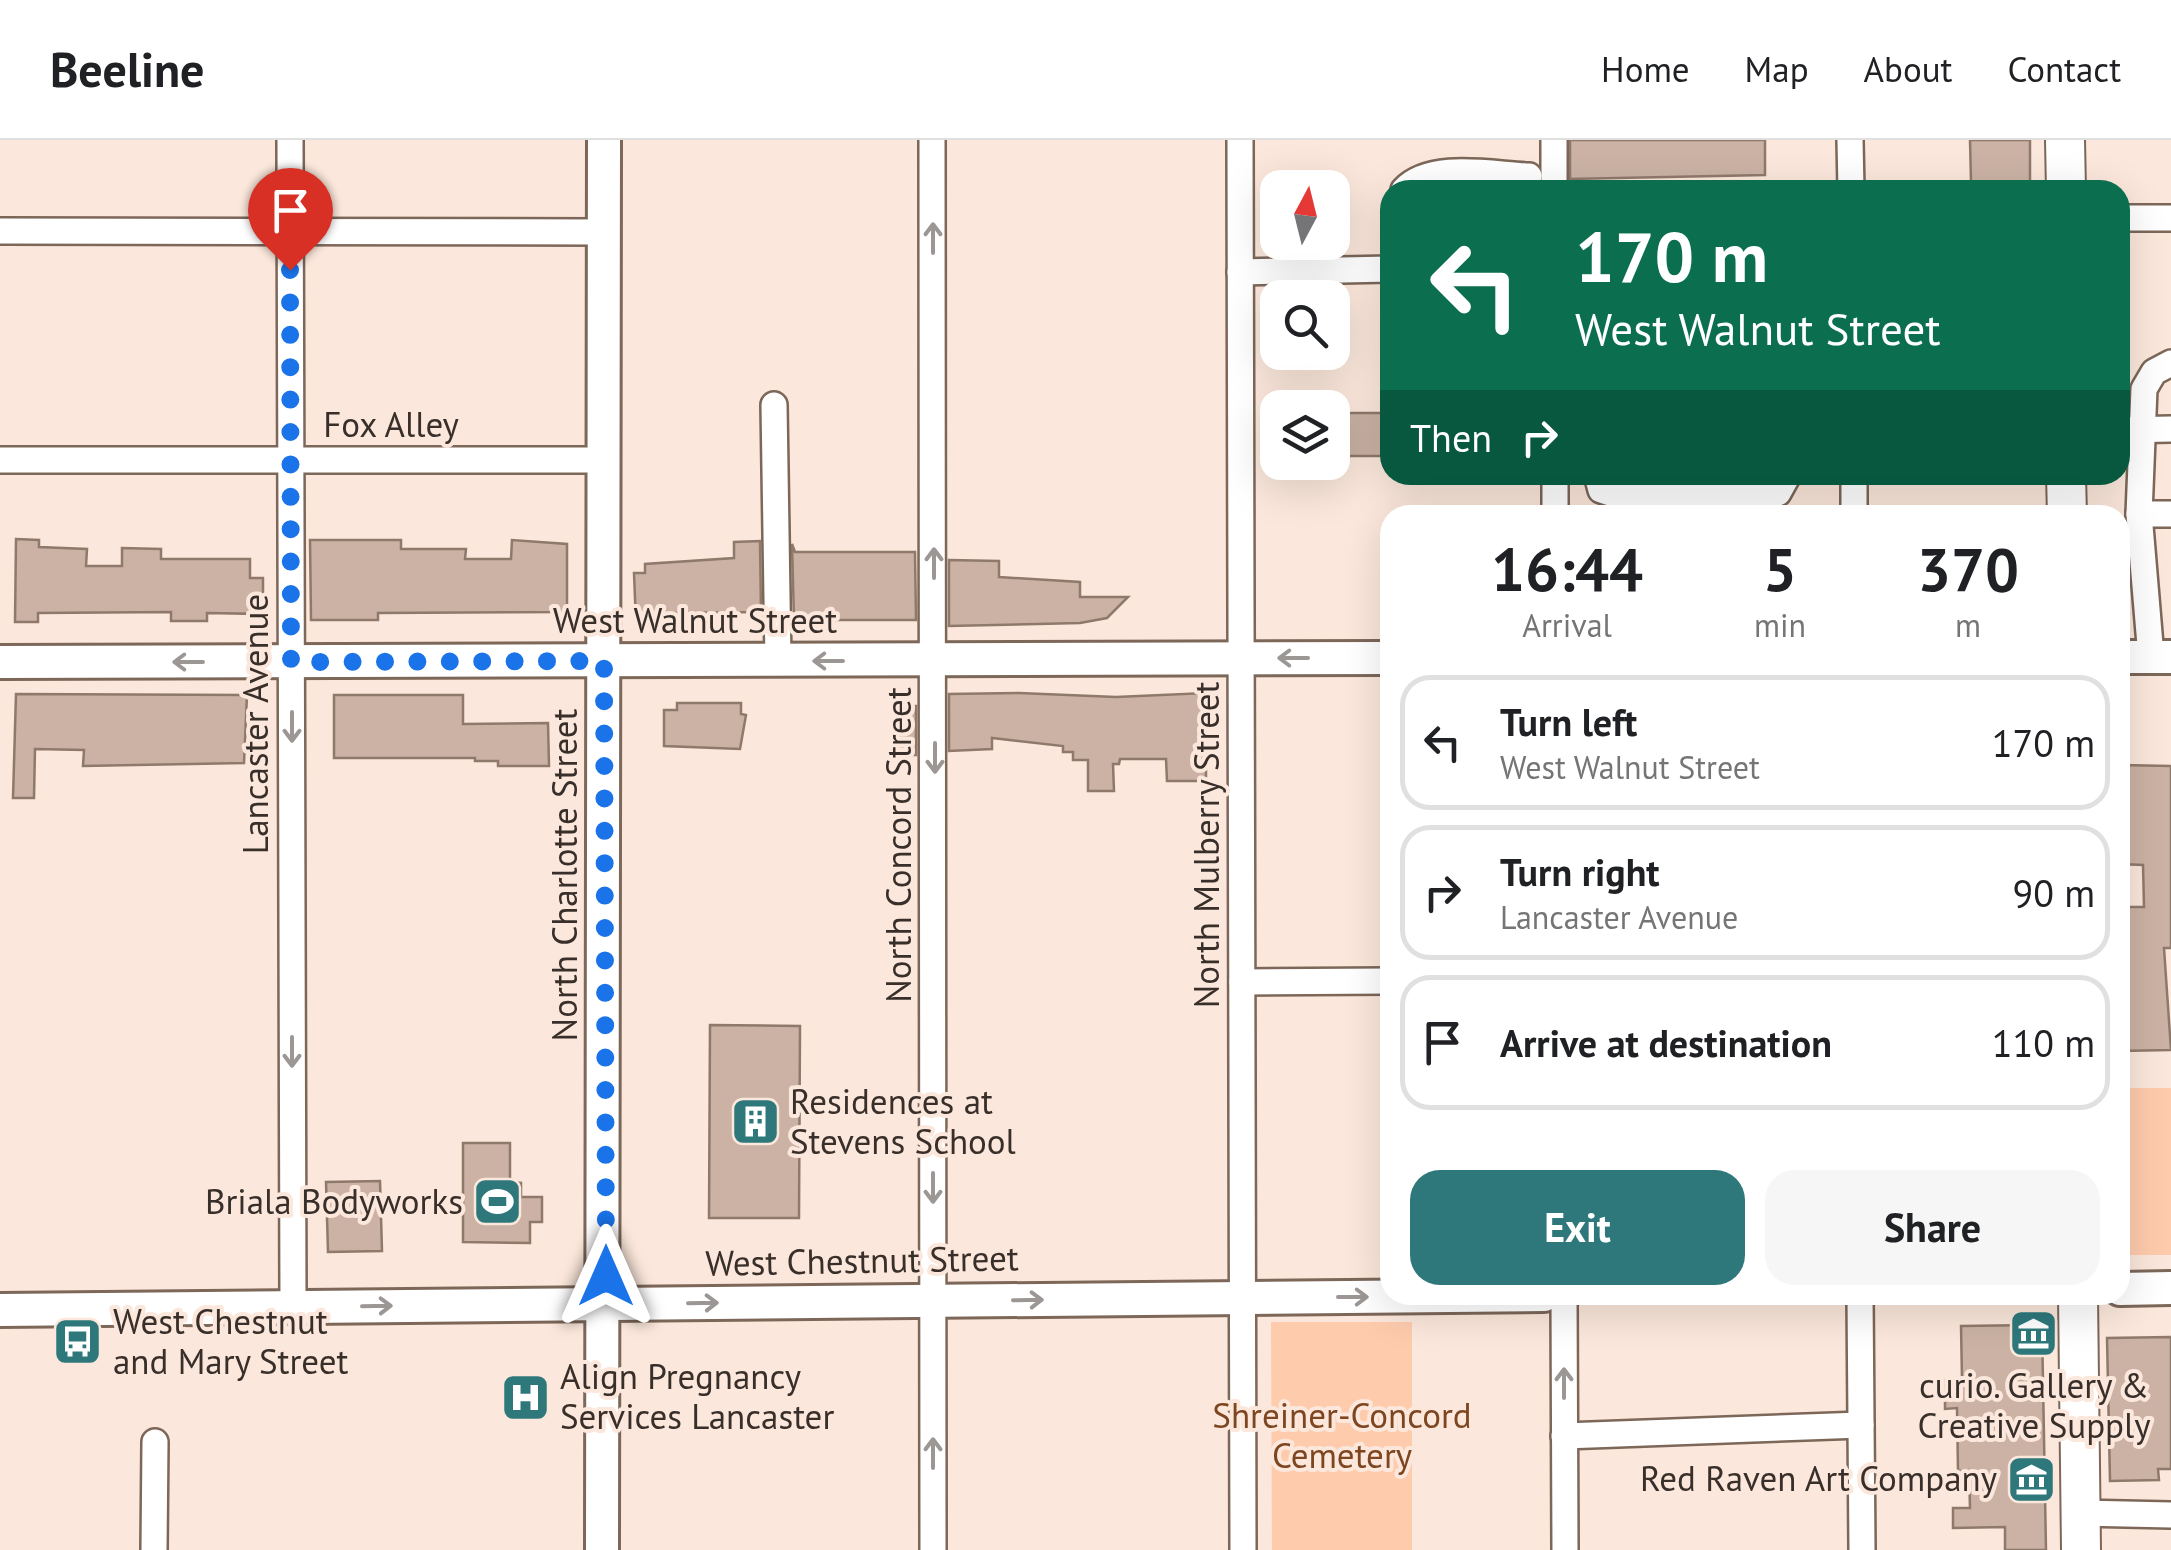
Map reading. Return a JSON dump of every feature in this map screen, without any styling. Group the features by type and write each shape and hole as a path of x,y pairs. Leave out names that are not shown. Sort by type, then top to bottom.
{"highway":[{"path":"2066,140 2066,180"},
{"path":"2078,1305 2080,1531"}],"main road":[{"name":"North Charlotte Street","path":"602,1550 606,1304 604,140"},
{"name":"West Walnut Street","path":"0,662 1380,658"},
{"path":"2130,1288 2171,1288"},
{"name":"West Chestnut Street","path":"0,1310 1380,1297"}],"street":[{"name":"Lancaster Avenue","path":"290,140 293,1307"},
{"name":"North Concord Street","path":"932,140 934,1550"},
{"name":"North Mulberry Street","path":"1240,140 1243,1550"},
{"path":"1554,140 1554,180"},
{"path":"1850,140 1851,180"},
{"path":"1419,180 1443,173 1530,176"},
{"path":"2130,218 2171,218"},
{"path":"0,231 604,232"},
{"path":"1240,272 1380,268"},
{"path":"2147,657 2130,430 2154,372 2171,363"},
{"path":"774,405 778,661"},
{"path":"2130,430 2171,429"},
{"name":"Fox Alley","path":"0,460 602,460"},
{"path":"1600,485 1601,490 1622,496 1768,495 1778,493 1782,485"},
{"path":"2139,514 2171,514"},
{"path":"1242,982 1380,980"},
{"path":"1564,1305 1565,1550"},
{"path":"1860,1305 1862,1550"},
{"path":"1564,1436 1861,1425"},
{"path":"154,1550 155,1442"},
{"path":"2080,1531 2171,1516"}],"green space":[{"path":"2130,1088 2171,1088 2171,1255 2130,1255"},
{"name":"Shreiner-Concord Cemetery","path":"1271,1322 1412,1322 1412,1550 1272,1550"}],"building":[{"path":"1570,140 1765,140 1765,175 1570,179"},
{"path":"1970,140 2030,140 2030,180 1971,180"},
{"path":"1350,413 1380,413 1380,456 1350,456"},
{"path":"16,539 39,540 39,547 87,549 86,566 122,566 122,548 161,549 161,559 250,559 250,578 263,578 263,614 207,613 207,621 171,621 171,612 38,613 38,622 15,622"},
{"path":"310,540 401,540 401,549 466,549 465,559 511,559 512,540 567,544 567,612 378,613 378,620 311,620"},
{"path":"760,541 761,612 669,613 669,623 636,623 634,573 645,573 645,564 734,558 734,542"},
{"path":"792,544 795,552 915,552 916,620 794,620"},
{"path":"949,560 999,561 999,577 1080,582 1080,597 1128,597 1107,618 1080,623 949,626"},
{"path":"1206,693 1206,781 1167,781 1166,759 1120,759 1119,764 1113,764 1114,791 1088,791 1088,760 1073,760 1073,752 1063,752 1063,746 992,738 992,749 949,751 949,694 1116,697"},
{"path":"16,694 247,695 244,763 83,766 84,750 35,749 34,798 13,798"},
{"path":"334,695 463,695 463,724 548,723 549,766 498,766 498,761 475,758 334,758"},
{"path":"677,703 741,703 741,714 746,715 740,749 664,746 664,710 677,710"},
{"path":"897,706 916,706 916,755 896,755"},
{"path":"2130,765 2171,766 2171,948 2164,948 2171,1050 2130,1051 2130,907 2144,907 2143,865 2130,864"},
{"name":"Residences at Stevens School","path":"710,1025 800,1026 799,1218 709,1218"},
{"path":"463,1143 510,1143 510,1182 521,1183 521,1197 542,1197 542,1222 530,1222 530,1243 463,1242"},
{"path":"380,1181 382,1251 328,1252 326,1182"},
{"path":"2042,1325 2046,1550 2005,1550 2005,1527 1953,1528 1953,1508 1970,1508 1969,1470 1958,1471 1957,1408 1945,1409 1945,1380 1962,1379 1961,1326"},
{"path":"2171,1337 2171,1469 2158,1469 2159,1480 2110,1481 2107,1338"}],"place":[{"name":"Residences at Stevens School","path":"755,1122"},
{"name":"Briala Bodyworks","path":"498,1202"},
{"name":"curio. Gallery & Creative Supply","path":"2034,1334"},
{"name":"West Chestnut and Mary Street","path":"78,1342"},
{"name":"Align Pregnancy Services Lancaster","path":"525,1397"},
{"name":"Red Raven Art Company","path":"2032,1479"}],"route":[{"path":"290,270 291,662 604,661 606,1276"}]}
